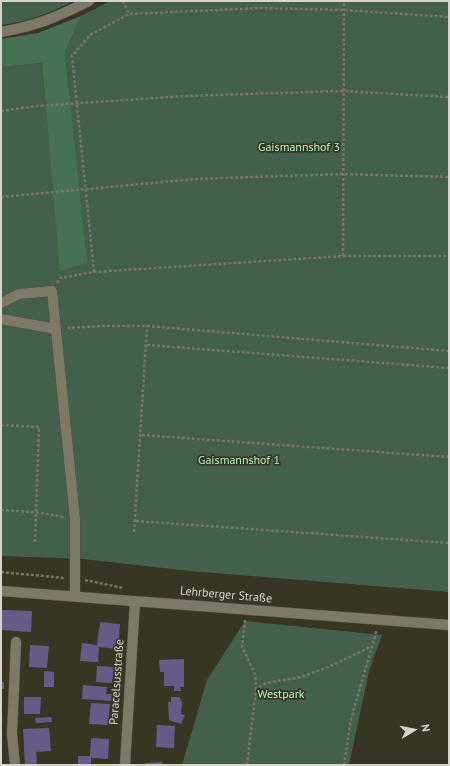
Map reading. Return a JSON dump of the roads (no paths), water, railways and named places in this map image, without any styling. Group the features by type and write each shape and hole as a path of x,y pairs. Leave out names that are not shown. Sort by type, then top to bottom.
{"street":[{"path":"1,32 33,26 66,13 89,1"},
{"path":"1,303 19,294 52,291 75,519 75,596"},
{"path":"1,319 56,329"},
{"name":"Lehrberger Straße","path":"1,591 449,625"},
{"name":"Paracelsusstraße","path":"124,765 135,601"},
{"path":"15,765 12,734 16,642"}],"park label":[{"name":"Gaismannshof 3","path":"299,148"},
{"name":"Gaismannshof 1","path":"239,461"},
{"name":"Westpark","path":"281,695"}]}
